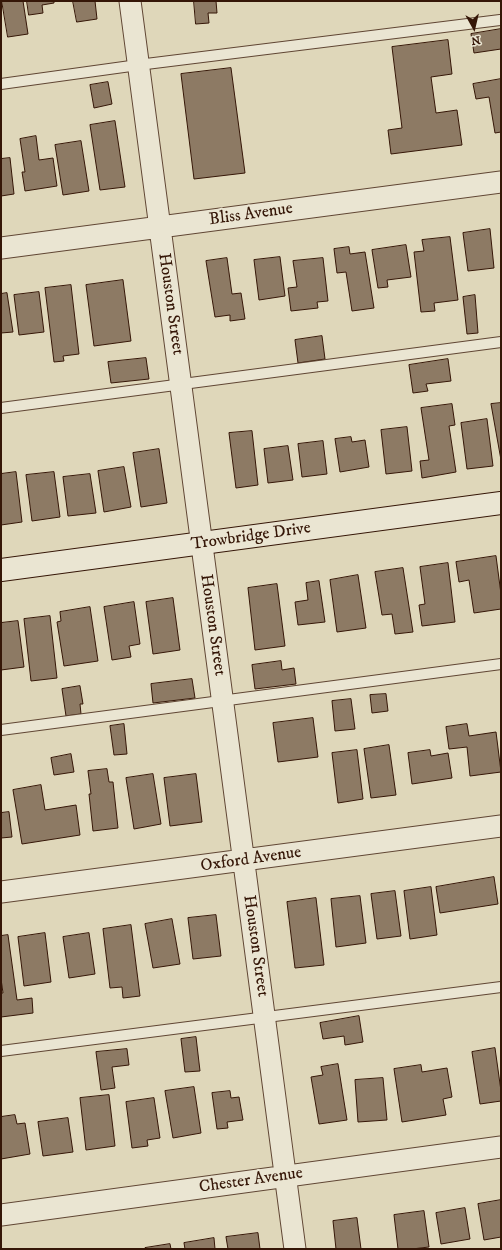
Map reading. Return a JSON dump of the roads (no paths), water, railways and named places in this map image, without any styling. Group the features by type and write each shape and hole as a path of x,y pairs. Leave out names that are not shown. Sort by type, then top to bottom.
{"main road":[{"name":"Trowbridge Drive","path":"1,570 501,503"}],"street":[{"name":"Houston Street","path":"130,1 295,1249"},
{"name":"Bliss Avenue","path":"1,248 501,182"},
{"name":"Oxford Avenue","path":"1,892 501,826"},
{"name":"Chester Avenue","path":"1,1215 501,1148"}],"lane":[{"path":"1,84 138,65 500,20"},
{"path":"1,408 501,342"},
{"path":"1,730 501,664"},
{"path":"1,1051 501,987"}]}
